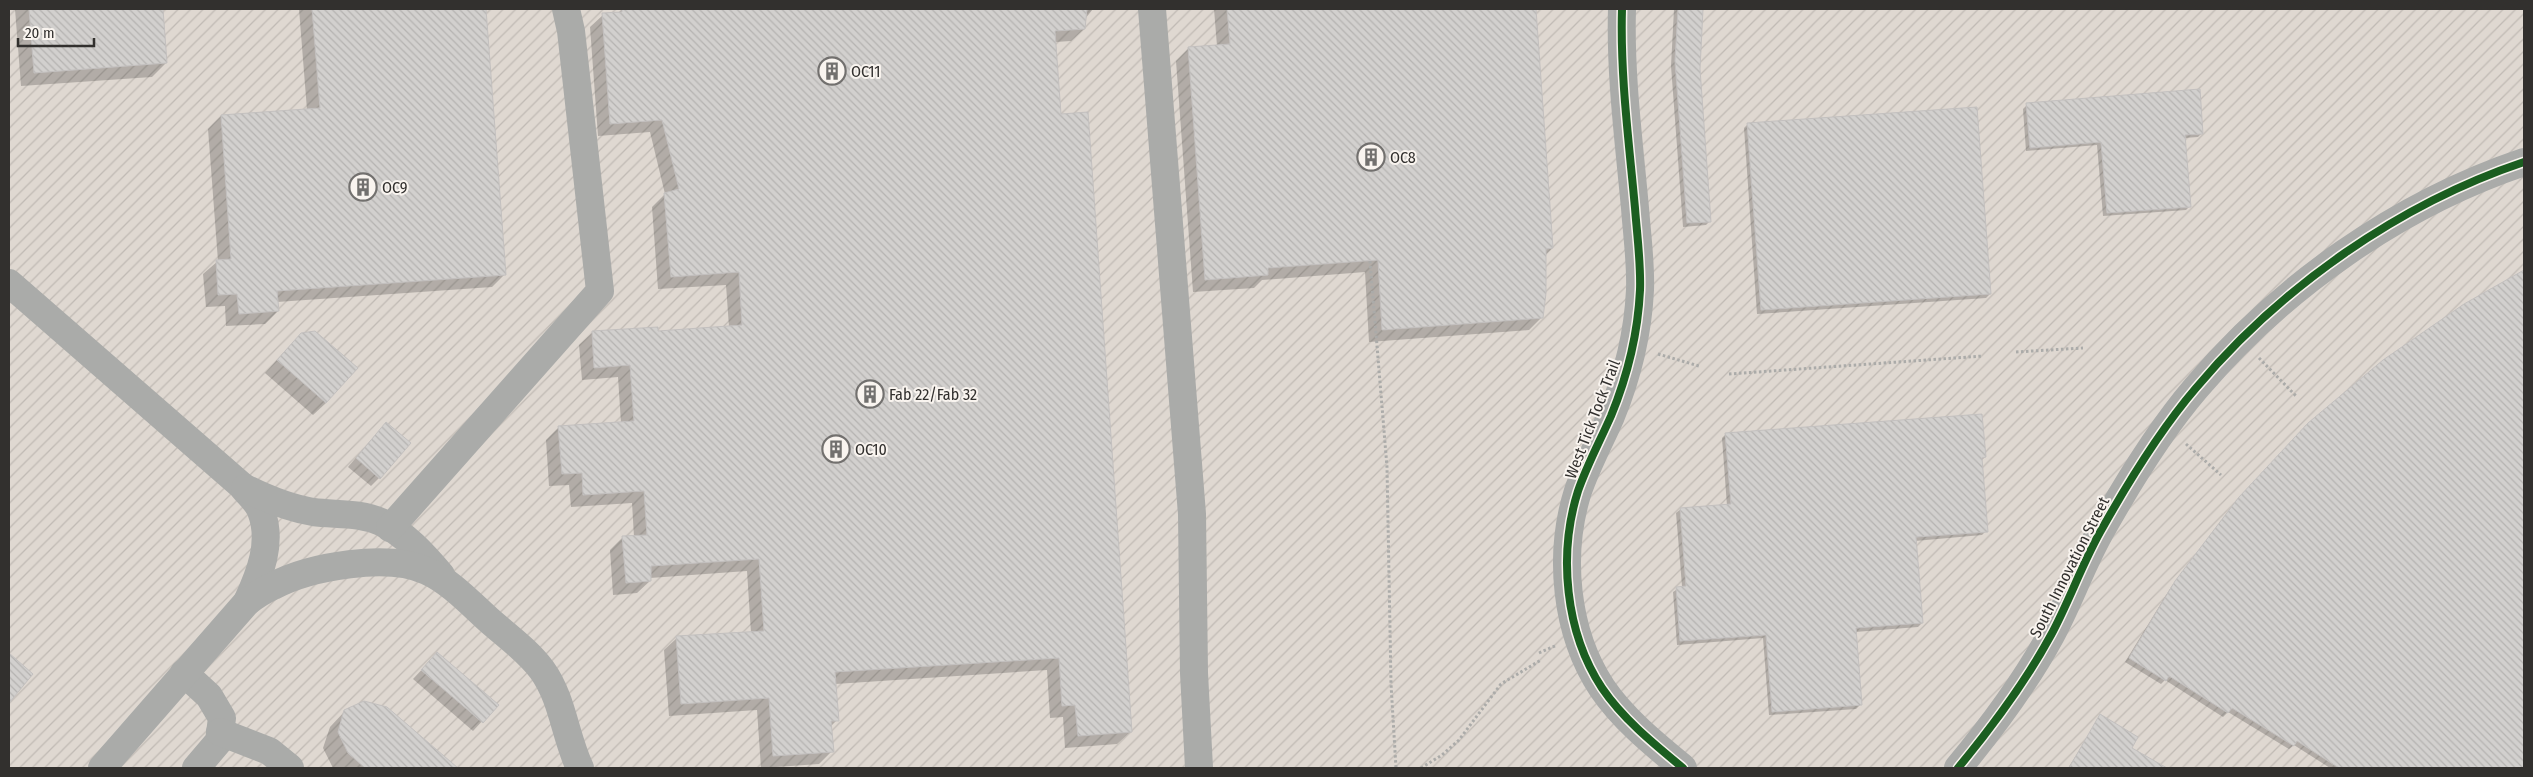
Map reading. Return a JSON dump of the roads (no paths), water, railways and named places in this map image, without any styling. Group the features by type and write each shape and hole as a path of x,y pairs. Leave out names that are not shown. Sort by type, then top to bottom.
{"street":[{"path":"390,528 600,291 571,32 566,9"},
{"path":"1152,9 1192,514 1194,673 1199,768"},
{"name":"West Tick Tock Trail","path":"1622,9 1624,87 1640,290 1630,360 1611,415 1578,491 1571,521 1567,560 1570,606 1583,650 1602,687 1629,720 1683,768"},
{"name":"South Innovation Street","path":"1958,768 1985,735 2018,689 2051,635 2101,530 2132,478 2196,388 2262,322 2304,284 2351,249 2444,194 2524,162"},
{"path":"9,283 242,486 261,510 266,539 262,568 247,602"},
{"path":"242,486 277,503 313,512 353,514 380,522 401,534 429,561 451,587"},
{"path":"102,768 247,602 274,585 318,570 373,562 403,564 428,572 451,587 524,651 542,669 554,691 570,748 580,768"},
{"path":"184,673 209,696 222,718 218,741 196,768"},
{"path":"220,732 269,751 290,768"}],"place":[{"name":"OC11","path":"832,71"},
{"name":"OC8","path":"1371,157"},
{"name":"OC9","path":"363,187"},
{"name":"Fab 22/Fab 32","path":"870,394"},
{"name":"OC10","path":"836,449"}]}
